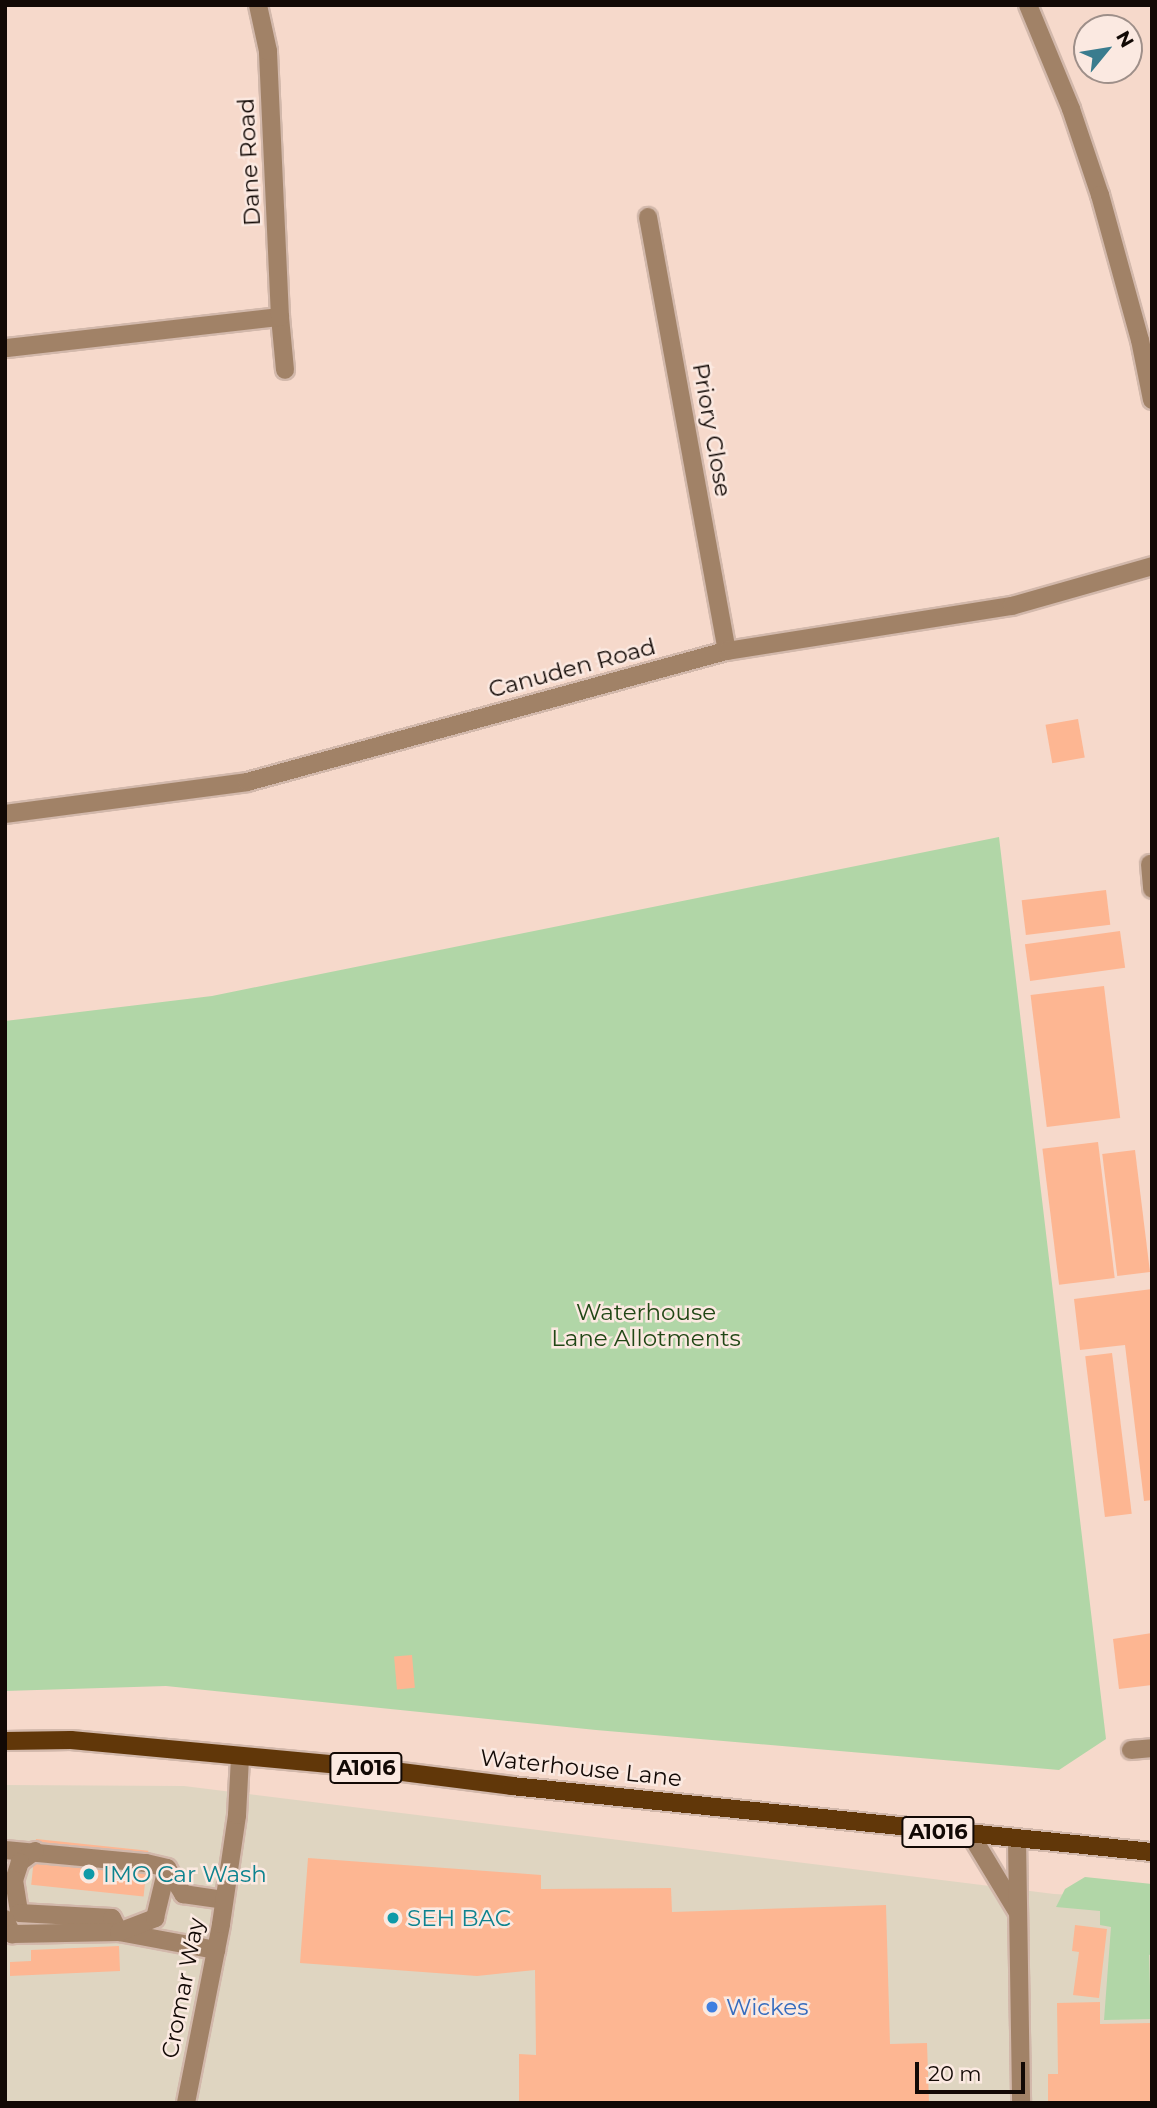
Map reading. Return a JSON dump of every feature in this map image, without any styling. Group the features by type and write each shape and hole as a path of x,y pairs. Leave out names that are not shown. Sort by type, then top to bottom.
{"main road":[{"name":"Waterhouse Lane","path":"5,1741 71,1740 240,1758 370,1768 512,1786 1152,1852"}],"street":[{"name":"Dane Road","path":"258,5 268,51 280,317 285,370"},
{"path":"1028,5 1071,109 1100,195 1140,340 1152,400"},
{"name":"Priory Close","path":"648,217 727,651"},
{"path":"7,348 280,317"},
{"name":"Canuden Road","path":"5,814 247,782 727,651 1012,606 1152,566"},
{"path":"1150,864 1152,889"},
{"path":"1131,1750 1152,1748"},
{"name":"Cromar Way","path":"186,2103 225,1900 237,1815 240,1758"},
{"path":"971,1835 1018,1913"},
{"path":"1017,1840 1021,2103"},
{"path":"5,1850 146,1863 167,1868 183,1894 225,1900"},
{"path":"35,1851 20,1862 14,1881 19,1913 112,1918 119,1932"},
{"path":"119,1932 155,1918 167,1868"},
{"path":"5,1919 12,1934 119,1932 216,1950"}],"shaded area":[{"path":"5,1785 184,1786 1054,1894 1152,1899 1152,2103 5,2103"}],"green space":[{"name":"Waterhouse Lane Allotments","path":"999,837 1106,1739 1059,1770 596,1730 166,1686 5,1691 5,1021 212,996"},
{"path":"1085,1877 1152,1884 1152,1954 1149,1955 1151,2019 1104,2020 1111,1927 1100,1925 1100,1911 1056,1907 1065,1889"}],"building":[{"path":"1078,719 1085,757 1052,763 1046,725"},
{"path":"1106,890 1110,925 1026,935 1022,900"},
{"path":"1120,931 1125,968 1030,981 1025,944"},
{"path":"1104,986 1120,1118 1047,1127 1031,995"},
{"path":"1098,1142 1115,1278 1059,1285 1042,1149"},
{"path":"1135,1150 1150,1272 1117,1276 1102,1154"},
{"path":"1152,1289 1152,1500 1144,1501 1125,1345 1080,1350 1074,1299"},
{"path":"1112,1353 1132,1514 1105,1517 1085,1356"},
{"path":"1152,1633 1152,1685 1119,1689 1113,1639"},
{"path":"412,1655 415,1688 397,1689 394,1657"},
{"name":"IMO Car Wash","path":"36,1839 148,1851 144,1897 31,1885"},
{"name":"Wickes","path":"308,1858 541,1875 541,1889 671,1888 672,1912 886,1905 890,2044 927,2043 929,2103 519,2103 519,2054 536,2055 535,1970 477,1976 300,1963"},
{"path":"1075,1925 1107,1929 1099,1998 1073,1995 1079,1952 1072,1951"},
{"path":"119,1946 120,1971 10,1976 10,1962 31,1961 31,1950"},
{"path":"1100,2002 1100,2024 1152,2023 1152,2103 1048,2103 1048,2074 1058,2074 1057,2003"}],"place":[{"name":"IMO Car Wash","path":"89,1874"},
{"name":"SEH BAC","path":"393,1918"},
{"name":"Wickes","path":"712,2007"}]}
